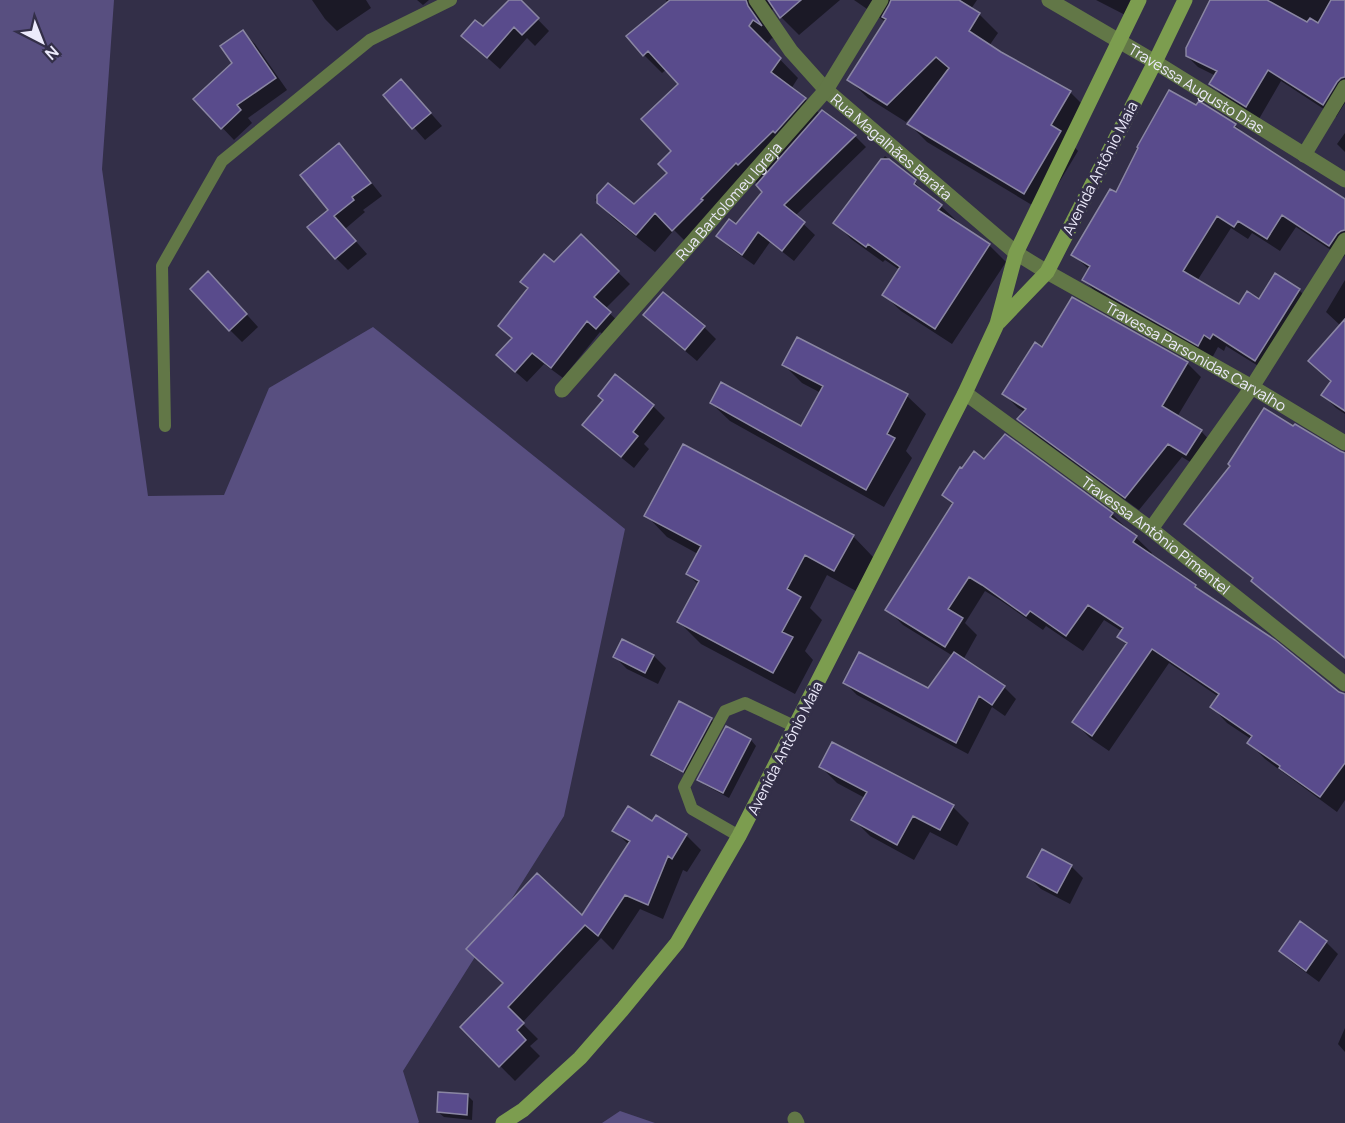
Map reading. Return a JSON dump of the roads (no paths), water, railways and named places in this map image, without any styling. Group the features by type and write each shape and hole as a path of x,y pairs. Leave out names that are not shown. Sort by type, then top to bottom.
{"main road":[{"name":"Avenida Antônio Maia","path":"502,1123 523,1110 580,1058 622,1010 676,943 739,836 965,393 997,324 1016,253 1139,0"},
{"name":"Avenida Antônio Maia","path":"997,324 1047,272 1185,0"}],"street":[{"name":"Rua Magalhães Barata","path":"756,0 791,51 826,90 1016,253 1047,272"},
{"name":"Rua Bartolomeu Igreja","path":"562,390 826,90 881,0"},
{"name":"Travessa Augusto Dias","path":"1049,0 1119,40 1345,180"},
{"path":"1304,155 1345,87"},
{"path":"1151,529 1252,387 1345,240"},
{"name":"Travessa Parsonidas Carvalho","path":"1047,272 1252,387 1345,443"},
{"name":"Travessa Antônio Pimentel","path":"965,393 1151,529 1345,684"}],"lane":[{"path":"165,426 162,266 222,161 370,40 452,0"},
{"path":"739,836 692,809 684,787 725,711 745,703 796,727"}]}
